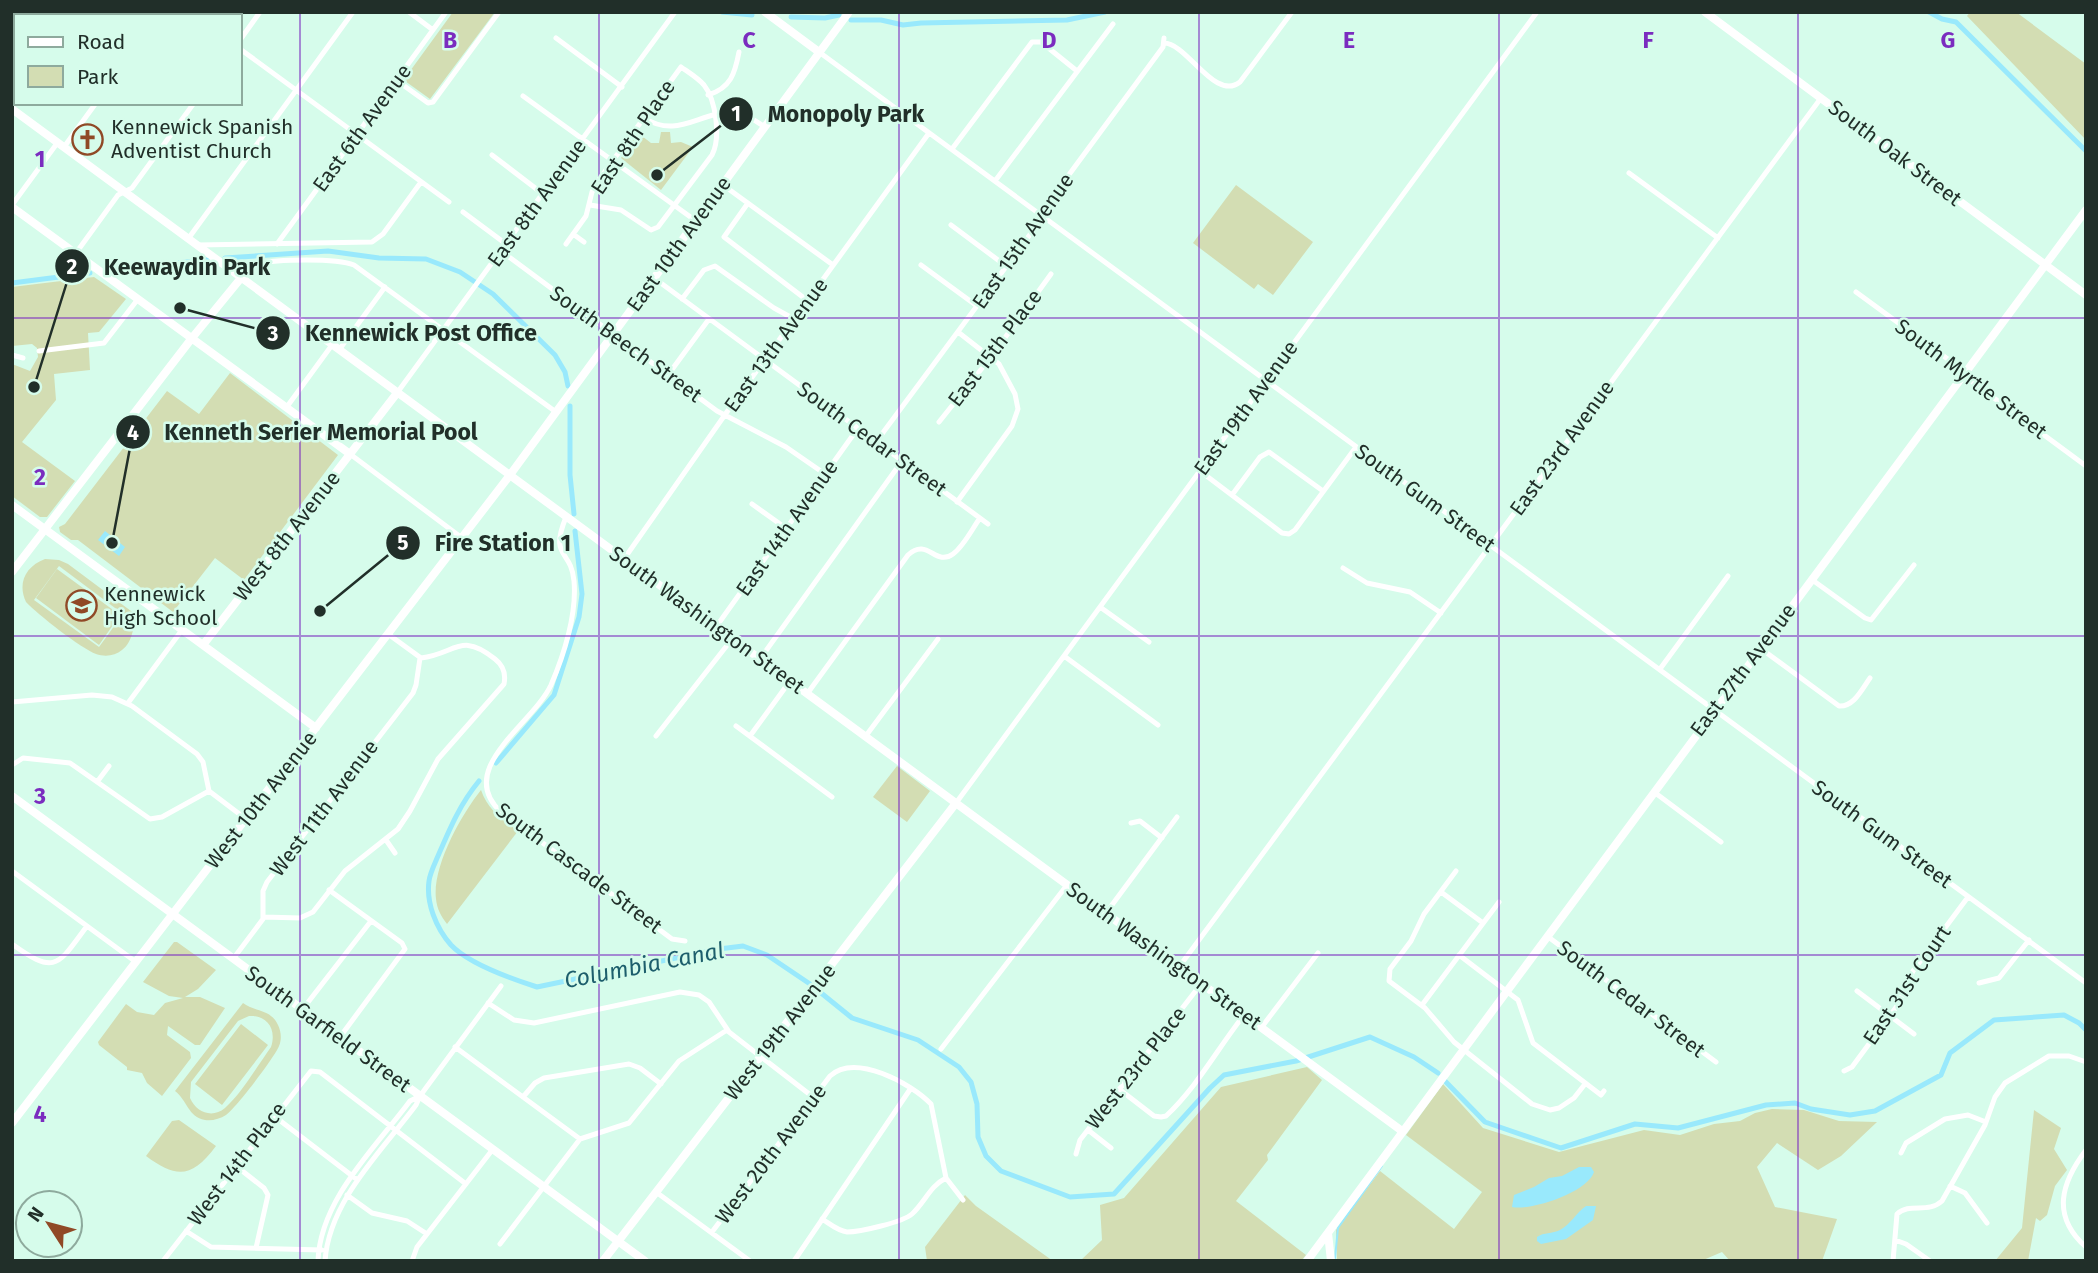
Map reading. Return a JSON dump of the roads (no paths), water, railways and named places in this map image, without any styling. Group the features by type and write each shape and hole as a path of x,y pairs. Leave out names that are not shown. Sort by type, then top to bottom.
{"main road":[{"name":"South Gum Street","path":"765,12 819,52"},
{"name":"East 10th Avenue","path":"510,475 849,12"},
{"name":"South Oak Street","path":"1705,12 2086,295"},
{"name":"South Washington Street","path":"12,109 1402,1131"},
{"path":"12,206 350,454"},
{"name":"East 27th Avenue","path":"1307,1261 2086,210"},
{"path":"12,572 241,278"},
{"name":"West 8th Avenue","path":"203,645 397,393"},
{"name":"West 10th Avenue","path":"12,1123 510,475"},
{"path":"12,505 316,728"},
{"name":"South Garfield Street","path":"12,796 645,1261"},
{"name":"West 19th Avenue","path":"603,1261 956,803"},
{"path":"1328,1233 1331,1261"}],"street":[{"path":"242,37 260,12"},
{"path":"188,239 353,12"},
{"path":"409,12 433,30"},
{"name":"East 6th Avenue","path":"277,244 446,12"},
{"path":"396,80 428,103 432,103 499,12"},
{"name":"East 8th Avenue","path":"397,393 675,12"},
{"name":"East 15th Avenue","path":"876,442 1042,216 1043,210 1164,41 1175,45 1225,87 1232,87 1240,82 1292,12"},
{"name":"East 19th Avenue","path":"956,803 1537,12"},
{"path":"995,181 1112,24"},
{"path":"556,38 622,87"},
{"path":"952,149 1029,44 1041,42 1077,71"},
{"path":"242,50 449,202"},
{"path":"590,205 621,210 654,230 715,149 718,134 708,94 720,91 731,79 739,52"},
{"name":"South Gum Street","path":"819,52 2086,983"},
{"name":"East 8th Place","path":"566,244 584,220 594,188 681,67 703,84 708,94"},
{"path":"523,96 696,221"},
{"name":"East 23rd Avenue","path":"1179,967 1821,98"},
{"path":"12,206 94,105"},
{"path":"76,253 118,195 132,188 193,105"},
{"path":"644,118 657,125 669,127 731,113 741,114 765,127"},
{"name":"East 13th Avenue","path":"624,559 929,133"},
{"path":"492,155 543,194"},
{"path":"1629,173 1717,238"},
{"path":"198,246 372,242 377,240 421,182"},
{"path":"723,185 833,265"},
{"path":"748,203 724,237 808,300"},
{"path":"463,212 506,244"},
{"path":"951,225 1006,266"},
{"path":"573,234 584,242"},
{"name":"South Beech Street","path":"501,251 725,416 786,447 825,474"},
{"path":"241,278 252,266 259,263 333,261 356,266 556,412"},
{"path":"921,265 977,306"},
{"path":"682,299 704,270 711,266 794,319"},
{"name":"East 15th Place","path":"939,422 991,357 1051,274"},
{"name":"South Cedar Street","path":"654,278 988,524"},
{"path":"286,408 385,287"},
{"name":"South Myrtle Street","path":"1856,292 2086,466"},
{"path":"40,351 104,343 138,299"},
{"path":"668,375 709,319"},
{"path":"957,502 1017,418 1018,405 1002,368 958,332"},
{"path":"12,355 23,358"},
{"name":"East 14th Avenue","path":"716,627 858,429"},
{"path":"1200,471 1282,533 1289,534 1295,530 1356,447"},
{"path":"1232,495 1266,452 1273,453 1323,491"},
{"path":"350,454 462,538"},
{"path":"760,659 902,461"},
{"path":"752,504 787,529"},
{"name":"South Cascade Street","path":"566,517 558,544 572,570 574,590 572,614 559,663 539,705 492,759 486,770 485,782 491,801 501,812 672,939 685,941"},
{"path":"807,694 908,555 913,550 923,548 937,557 946,558 956,551 980,518"},
{"path":"1811,579 1871,620 1913,565"},
{"path":"1343,568 1367,583 1410,592 1441,613"},
{"path":"1660,669 1728,576"},
{"path":"1100,607 1149,642"},
{"path":"128,703 182,630"},
{"path":"233,959 264,917 303,918 316,909 345,871 386,840 406,817 433,765 504,684 505,676 497,660 472,645 459,646 419,658 388,634"},
{"path":"656,736 732,639"},
{"path":"865,737 938,639"},
{"path":"1760,648 1839,706 1851,703 1870,678"},
{"path":"1064,656 1158,725"},
{"name":"West 11th Avenue","path":"264,917 265,885 413,693 419,658"},
{"path":"750,736 790,681"},
{"path":"12,702 99,695 128,703 197,754 203,762 209,791 246,820"},
{"path":"736,726 832,797"},
{"path":"12,765 23,758 65,762 143,816 154,819 209,791"},
{"path":"97,782 109,766"},
{"path":"1654,792 1721,842"},
{"path":"1106,913 1177,817"},
{"path":"1130,823 1140,821 1162,838"},
{"path":"386,840 395,853"},
{"path":"12,871 136,962"},
{"path":"1383,990 1389,980 1390,970 1455,872"},
{"path":"941,1049 1067,884"},
{"path":"330,890 402,943 405,949 340,1037"},
{"path":"1441,891 1483,923"},
{"name":"East 31st Court","path":"1844,1071 1852,1067 1890,1016 1901,999 1909,977 1968,897"},
{"path":"1422,1006 1499,902"},
{"path":"302,1010 371,921"},
{"path":"12,944 38,961 53,962 67,952 87,926"},
{"name":"South Cedar Street","path":"1546,936 1716,1062"},
{"path":"1979,983 1999,978 2029,940"},
{"path":"1261,1028 1318,953"},
{"path":"1459,955 1507,990 1521,1006 1532,1043 1601,1095 1604,1091"},
{"path":"1389,980 1422,1006 1490,1072 1541,1108 1550,1110 1567,1104 1585,1084"},
{"name":"West 23rd Place","path":"1076,1154 1077,1144 1087,1130 1201,984"},
{"path":"325,1261 333,1220 348,1196 500,986"},
{"path":"1857,991 1914,1034"},
{"path":"488,1003 514,1020 534,1023 688,992 699,995 709,1002 727,1030 813,1097"},
{"path":"1119,1089 1154,1116 1161,1118 1172,1110 1196,1082 1244,1015"},
{"path":"500,1244 580,1139 629,1124 686,1055 727,1030"},
{"path":"455,1047 580,1139"},
{"path":"1893,1261 1896,1216 1906,1208 1925,1209 1937,1206 1986,1122 2000,1089 2012,1078 2042,1060 2059,1055 2086,1062"},
{"path":"523,1097 535,1083 544,1079 624,1063 640,1068 661,1084"},
{"name":"West 20th Avenue","path":"712,1232 813,1097 840,1068 858,1067 897,1080 911,1088"},
{"name":"West 14th Place","path":"163,1261 306,1074 320,1072 391,1127"},
{"path":"794,1261 911,1088 933,1108 946,1178 963,1200"},
{"path":"318,1261 318,1250 327,1216 341,1191 410,1101 420,1096"},
{"path":"1900,1153 1906,1143 1945,1119 1968,1115 1986,1122"},
{"path":"274,1116 358,1181"},
{"path":"391,1127 466,1184"},
{"path":"1087,1130 1111,1148"},
{"path":"412,1261 417,1247 493,1149"},
{"path":"2086,1150 2066,1185 2063,1207 2069,1228 2086,1247"},
{"path":"236,1166 264,1188 268,1195 256,1248"},
{"path":"822,1219 849,1232 902,1220 913,1213 934,1185 946,1178"},
{"path":"1950,1186 1965,1193 1987,1223"},
{"path":"341,1191 372,1213 407,1221 427,1234"},
{"path":"656,1192 750,1261"},
{"path":"186,1231 211,1247 326,1250"},
{"path":"1895,1240 1906,1244 1930,1261"}],"water":[{"path":"105,531 125,547 119,556 98,540"},
{"path":"1579,1167 1591,1167 1594,1172 1581,1187 1544,1203 1512,1207 1514,1195"},
{"path":"1586,1206 1596,1206 1593,1220 1566,1239 1541,1244 1537,1241 1540,1235 1564,1228"}],"waterway":[{"path":"722,12 752,15"},
{"path":"851,20 881,20 903,25 1067,20 1105,12"},
{"path":"1929,12 1956,22 2086,151"},
{"path":"791,17 825,18 839,15"},
{"name":"Columbia Canal","path":"225,258 328,251 379,258 426,259 460,272 493,294 555,355 565,372 568,386"},
{"name":"Columbia Canal","path":"108,270 207,260"},
{"name":"Columbia Canal","path":"12,283 90,273"},
{"name":"Columbia Canal","path":"570,406 570,475 574,514"},
{"name":"Columbia Canal","path":"496,763 554,695 579,617 582,594 575,531"},
{"name":"Columbia Canal","path":"479,781 456,817 430,875 428,889 437,923 451,945 459,952 491,970 537,987 719,949 743,946 767,955 810,984 852,1018 918,1040 959,1067 971,1082 977,1104 978,1137 986,1156 1001,1171 1070,1197 1114,1194 1224,1075 1296,1061 1370,1037 1414,1057 1438,1073"},
{"name":"Columbia Canal","path":"1445,1081 1485,1122 1561,1148 1635,1124 1678,1128 1766,1105 1795,1103 1811,1109 1850,1115 1875,1111 1941,1075 1950,1053 1994,1020 2064,1015 2086,1030"},
{"path":"1335,1258 1338,1228 1382,1166"}],"place":[{"name":"Kennewick Spanish Adventist Church","path":"88,139"},
{"name":"Monopoly Park","path":"657,175"},
{"name":"Kennewick Post Office","path":"180,308"},
{"name":"Keewaydin Park","path":"34,387"},
{"name":"Kenneth Serier Memorial Pool","path":"112,543"},
{"name":"Kennewick High School","path":"81,606"},
{"name":"Fire Station 1","path":"320,611"}]}
